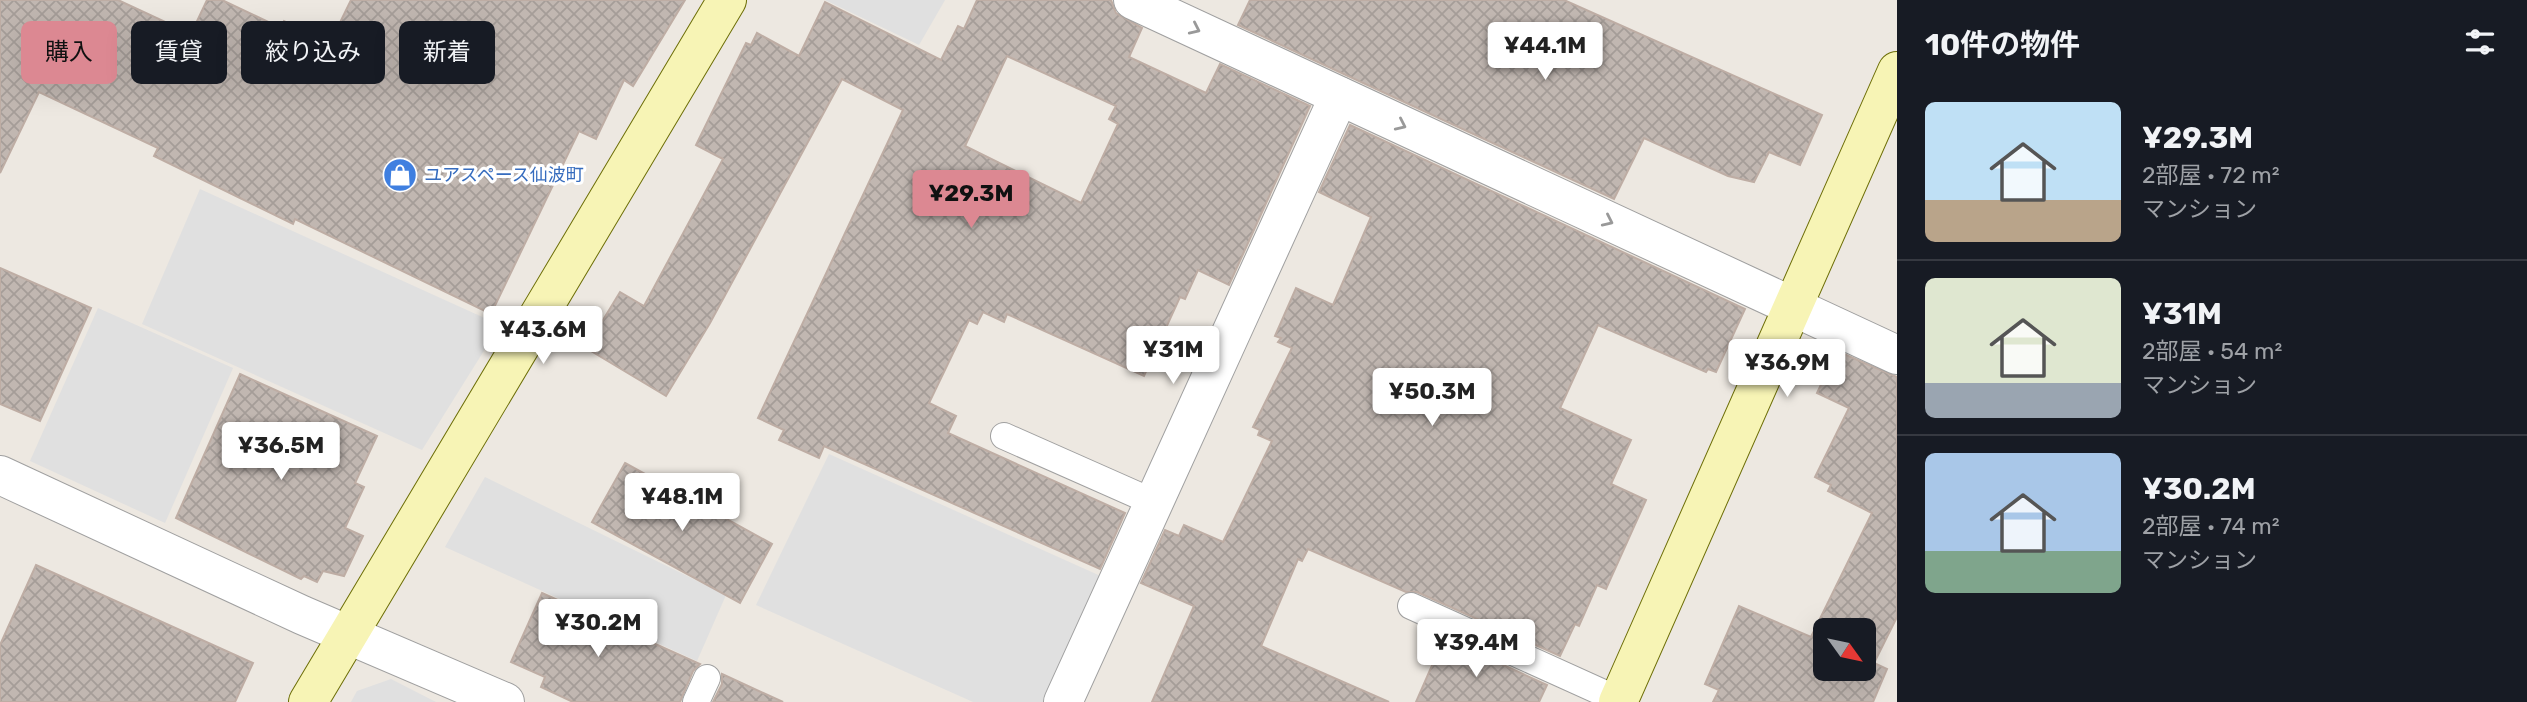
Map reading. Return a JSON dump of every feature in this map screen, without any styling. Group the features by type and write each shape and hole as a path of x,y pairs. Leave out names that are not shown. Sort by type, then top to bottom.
{"street":[{"path":"308,702 727,0"},
{"path":"1133,0 1897,355"},
{"path":"1618,701 1795,308 1897,71"},
{"path":"1063,702 1339,96"},
{"path":"0,475 302,615 505,702"}],"lane":[{"path":"1004,436 1153,502"},
{"path":"1411,606 1618,701"}],"shaded area":[{"path":"825,0 945,0 919,45"},
{"path":"200,189 500,325 422,450 142,324"},
{"path":"98,308 233,368 165,523 30,461"},
{"path":"829,454 1105,578 1049,702 973,702 756,605"},
{"path":"485,477 726,595 697,661 445,547"},
{"path":"391,679 436,702 351,702 357,691"}],"building":[{"path":"0,0 118,0 163,21 131,21 131,84 227,84 227,21 197,21 207,0 222,0 266,21 241,21 241,84 385,84 385,21 341,21 351,0 685,0 633,86 624,80 596,139 579,131 491,314 295,219 293,224 154,156 158,148 39,92 0,173"},
{"path":"977,0 1111,0 1116,13 1142,28 1129,57 1206,93 1220,64 1310,106 1229,285 1198,270 1185,299 1180,297 1144,376 1007,314 1004,322 983,312 977,324 969,320 929,403 956,416 948,433 1125,513 1100,569 824,446 819,458 779,440 784,430 758,418 903,110 842,79 710,323 666,396 586,348 620,292 644,306 723,159 696,145 746,43 751,45 757,33 799,56 825,2 941,60 958,26 964,29","holes":["1007,56 1116,106 1109,119 1118,124 1081,203 965,146"]},
{"path":"1250,0 1564,0 1822,115 1800,165 1769,152 1754,182 1728,176 1644,138 1614,199 1238,25"},
{"path":"1350,125 1745,309 1716,372 1708,369 1706,372 1598,325 1560,408 1631,440 1611,484 1646,500 1606,589 1597,585 1579,626 1575,624 1560,656 1417,592 1406,592 1308,549 1302,561 1298,559 1261,646 1389,702 1152,702 1194,606 1141,583 1165,530 1179,536 1184,525 1223,542 1272,441 1258,435 1260,430 1253,427 1292,348 1278,342 1281,338 1275,336 1296,288 1333,305 1371,217 1319,192"},
{"path":"0,268 91,308 40,421 0,404"},
{"path":"1837,351 1897,377 1897,617 1876,659 1876,618 1820,618 1872,513 1828,491 1831,485 1815,477 1849,408 1817,393"},
{"path":"240,374 377,436 355,483 364,487 345,528 363,536 344,576 323,571 317,582 304,576 301,579 176,518"},
{"path":"625,463 772,544 740,603 592,522"},
{"path":"36,565 253,663 235,702 0,702 0,645"},
{"path":"542,593 700,664 693,671 680,702 573,702 541,687 545,677 511,662"},
{"path":"1739,606 1811,637 1813,633 1813,681 1876,681 1876,664 1887,669 1873,702 1713,702 1719,690 1705,684"},
{"path":"1444,638 1547,685 1539,702 1416,702"},
{"path":"722,674 783,702 713,702 722,684"}],"place":[{"name":"ユアスペース仙波町","path":"400,175"}]}
